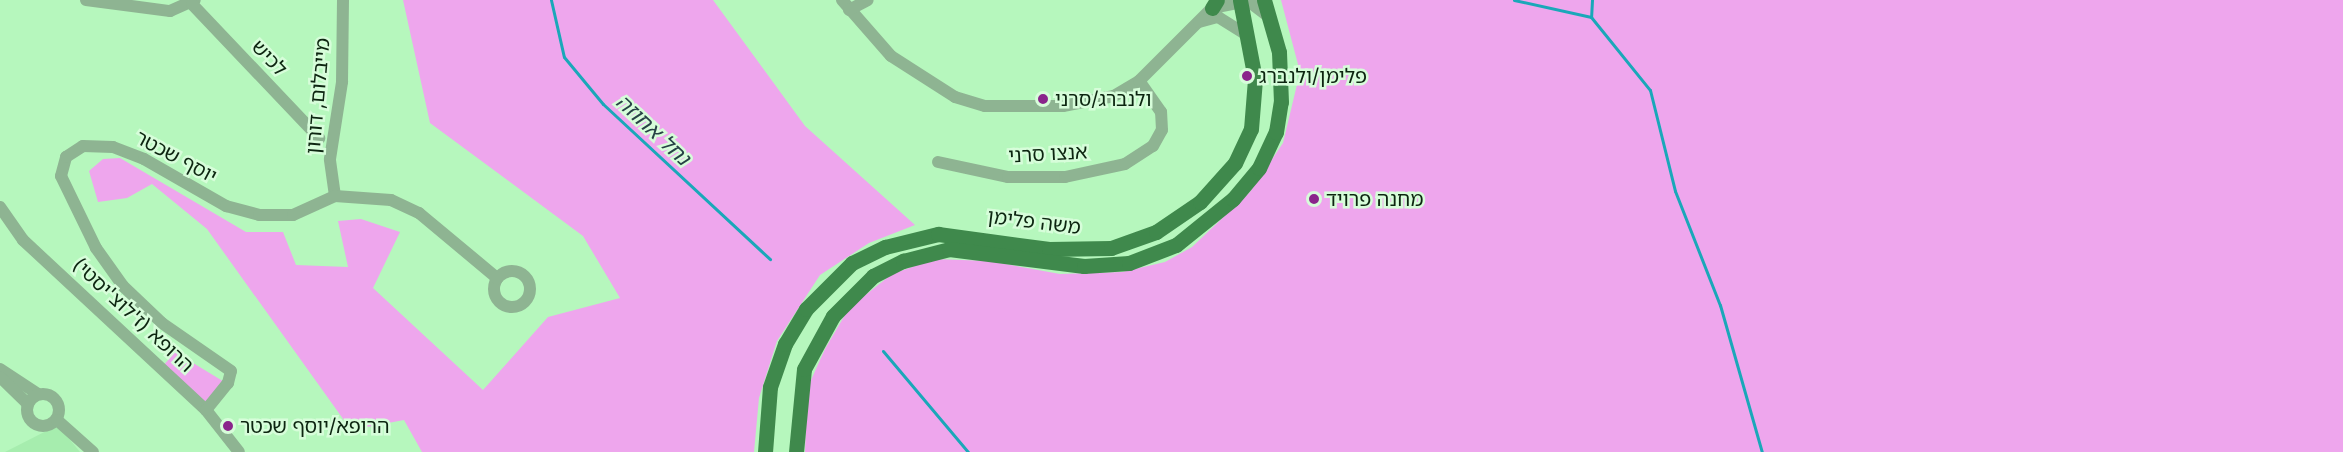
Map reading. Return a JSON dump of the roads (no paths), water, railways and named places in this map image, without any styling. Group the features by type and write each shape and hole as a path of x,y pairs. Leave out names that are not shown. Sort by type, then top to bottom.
{"main road":[{"name":"משה פלימן","path":"765,452 770,387 784,344 825,287 860,259 938,234 1049,249 1111,248 1156,232 1189,212 1224,178 1251,129 1255,79 1249,37 1240,0"},
{"name":"משה פלימן","path":"796,452 804,369 833,316 873,276 918,256 949,249 1084,266 1129,263 1176,245 1221,211 1259,168 1276,132 1282,75 1264,0"}],"street":[{"path":"86,0 170,11 193,2"},
{"name":"מייבלום, דורון","path":"335,196 330,159 342,82 344,0"},
{"path":"868,0 845,5 891,56 955,97 985,106 1095,102 1139,81 1214,4 1240,0 1257,5 1269,18"},
{"name":"לכיש","path":"193,2 319,138"},
{"path":"1198,22 1228,20 1249,37"},
{"name":"אנצו סרני","path":"938,162 1008,177 1065,177 1125,164 1154,146 1162,130 1161,112 1139,81"},
{"name":"יוסף שכטר","path":"206,410 228,383 231,371 162,323 123,286 70,201 61,176 66,157 83,146 113,147 144,159 226,206 259,215 293,215 335,196 373,195 409,207 497,278"},
{"name":"הרופא (ז'לוצ'יסטי)","path":"0,207 23,240 206,410 240,452"},
{"path":"0,369 38,394 57,400 57,420 93,452"},
{"path":"0,377 28,404 35,425 57,420"},
{"path":"28,404 38,394"}],"waterway":[{"name":"נחל אחוזה","path":"551,0 564,57 603,104 770,259"},
{"path":"1514,0 1591,17"},
{"path":"1592,0 1591,17 1650,90 1675,191 1720,305 1762,452"},
{"name":"נחל אחוזה","path":"883,351 968,452"}],"place":[{"name":"פלימן/ולנברג","path":"1247,76"},
{"name":"ולנברג/סרני","path":"1043,99"},
{"name":"מחנה פרויד","path":"1314,199"},
{"name":"הרופא/יוסף שכטר","path":"228,426"}]}
